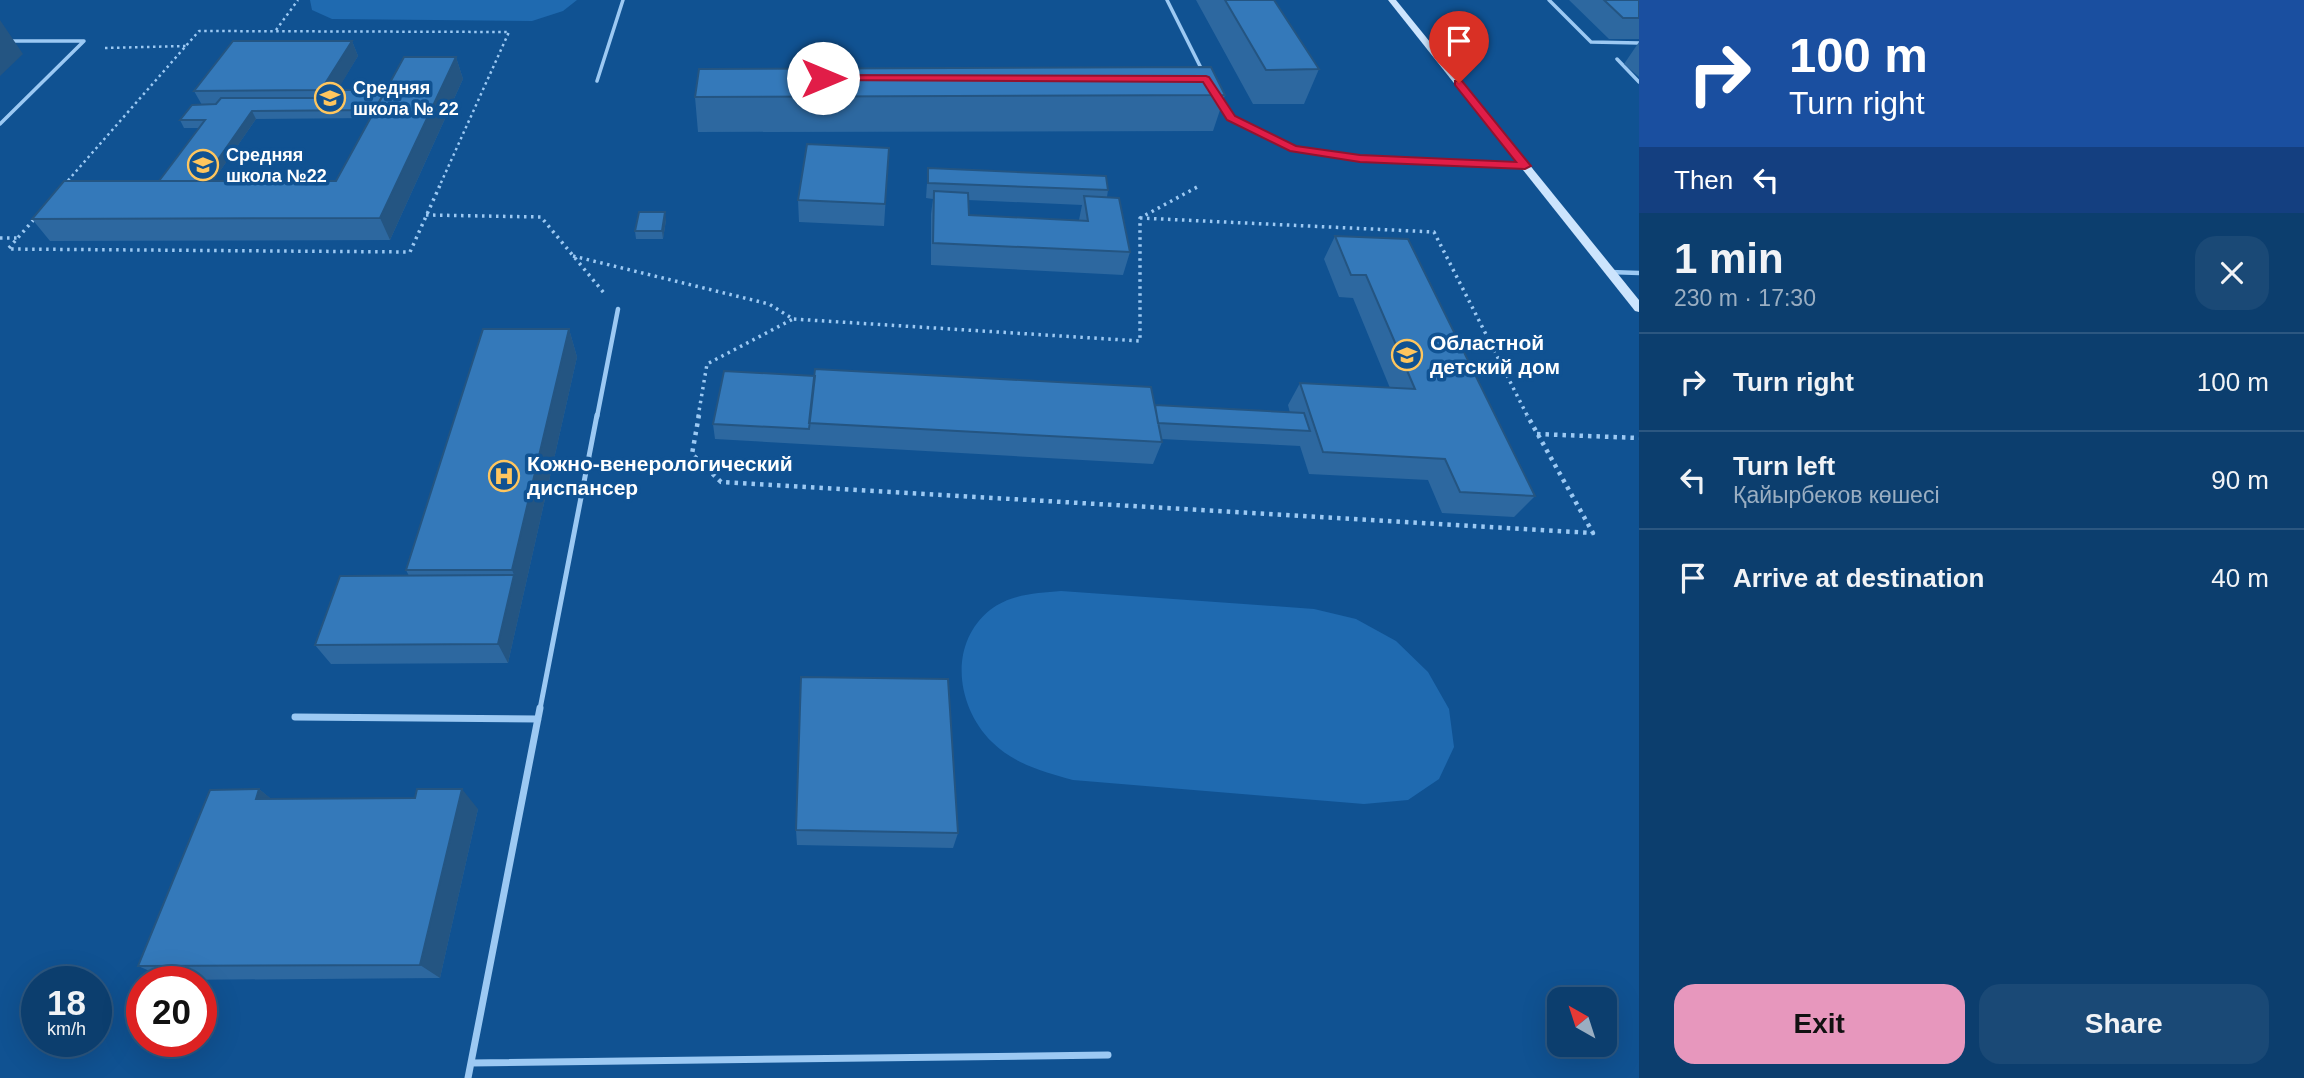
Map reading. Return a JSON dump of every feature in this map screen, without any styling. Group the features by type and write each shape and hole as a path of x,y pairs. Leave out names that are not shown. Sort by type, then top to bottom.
{"main road":[{"path":"1392,0 1639,308"}],"lane":[{"path":"597,81 623,0"},
{"path":"1167,0 1206,79"},
{"path":"1549,0 1591,42 1639,43"},
{"path":"0,41 84,41 0,124"},
{"path":"1628,59 1616,59 1639,82"},
{"path":"1212,89 1231,118 1294,149 1360,158 1525,166"},
{"path":"1610,272 1639,273"},
{"path":"468,1078 618,309"},
{"path":"295,717 538,719"},
{"path":"471,1063 1108,1055"}],"path":[{"path":"275,31 298,0"},
{"path":"200,31 509,32 410,252 8,249 186,46 200,31"},
{"path":"77,48 186,46"},
{"path":"1140,218 1199,186"},
{"path":"426,215 541,217 618,309"},
{"path":"573,256 769,304 793,318 1140,341 1140,218"},
{"path":"793,318 707,364 692,454 721,481 1593,533 1537,434 1434,232 1140,218"},
{"path":"0,238 18,238"},
{"path":"1537,434 1639,438"}],"shaded area":[{"path":"310,0 577,0 563,11 532,21 332,19 312,10"},
{"path":"1061,591 1314,609 1356,619 1396,641 1428,672 1449,709 1454,747 1439,779 1408,800 1364,804 1073,780 1030,766 1001,750 980,727 964,693 963,657 977,624 990,610 1024,595"}],"building":[{"path":"1225,0 1274,0 1319,69 1266,70"},
{"path":"1604,0 1639,0 1639,18 1623,18"},
{"path":"233,41 352,41 321,90 194,91"},
{"path":"404,57 456,57 380,218 32,219 64,181 336,181"},
{"path":"1211,67 1225,95 695,97 699,69"},
{"path":"329,90 386,90 374,110 252,111 203,181 159,181 205,120 180,120 192,105 216,104 221,98 324,98"},
{"path":"807,144 889,148 885,204 798,200"},
{"path":"928,168 1106,176 1108,190 928,183"},
{"path":"934,191 968,193 969,215 1088,221 1084,196 1119,198 1130,252 933,243"},
{"path":"639,212 665,212 662,231 635,231"},
{"path":"1335,236 1408,239 1535,496 1460,492 1445,459 1323,452 1300,383 1415,389 1366,275 1351,275"},
{"name":"Кожно-венерологический диспансер","path":"483,329 569,329 512,570 406,570"},
{"path":"815,369 1151,387 1162,442 809,423"},
{"path":"724,371 815,376 809,429 713,424"},
{"path":"1155,405 1304,413 1310,431 1158,423"},
{"path":"514,575 498,644 315,645 340,576"},
{"path":"801,677 948,679 958,833 796,830"},
{"path":"259,789 256,799 415,798 417,789 462,789 420,965 138,966 210,790"}],"place":[{"name":"Средняя школа № 22","path":"330,98"},
{"name":"Средняя школа №22","path":"203,165"},
{"name":"Областной детский дом","path":"1407,355"},
{"name":"Кожно-венерологический диспансер","path":"504,476"}],"route":[{"path":"823,78 1206,79 1231,118 1294,149 1360,158 1525,166 1459,83"}]}
